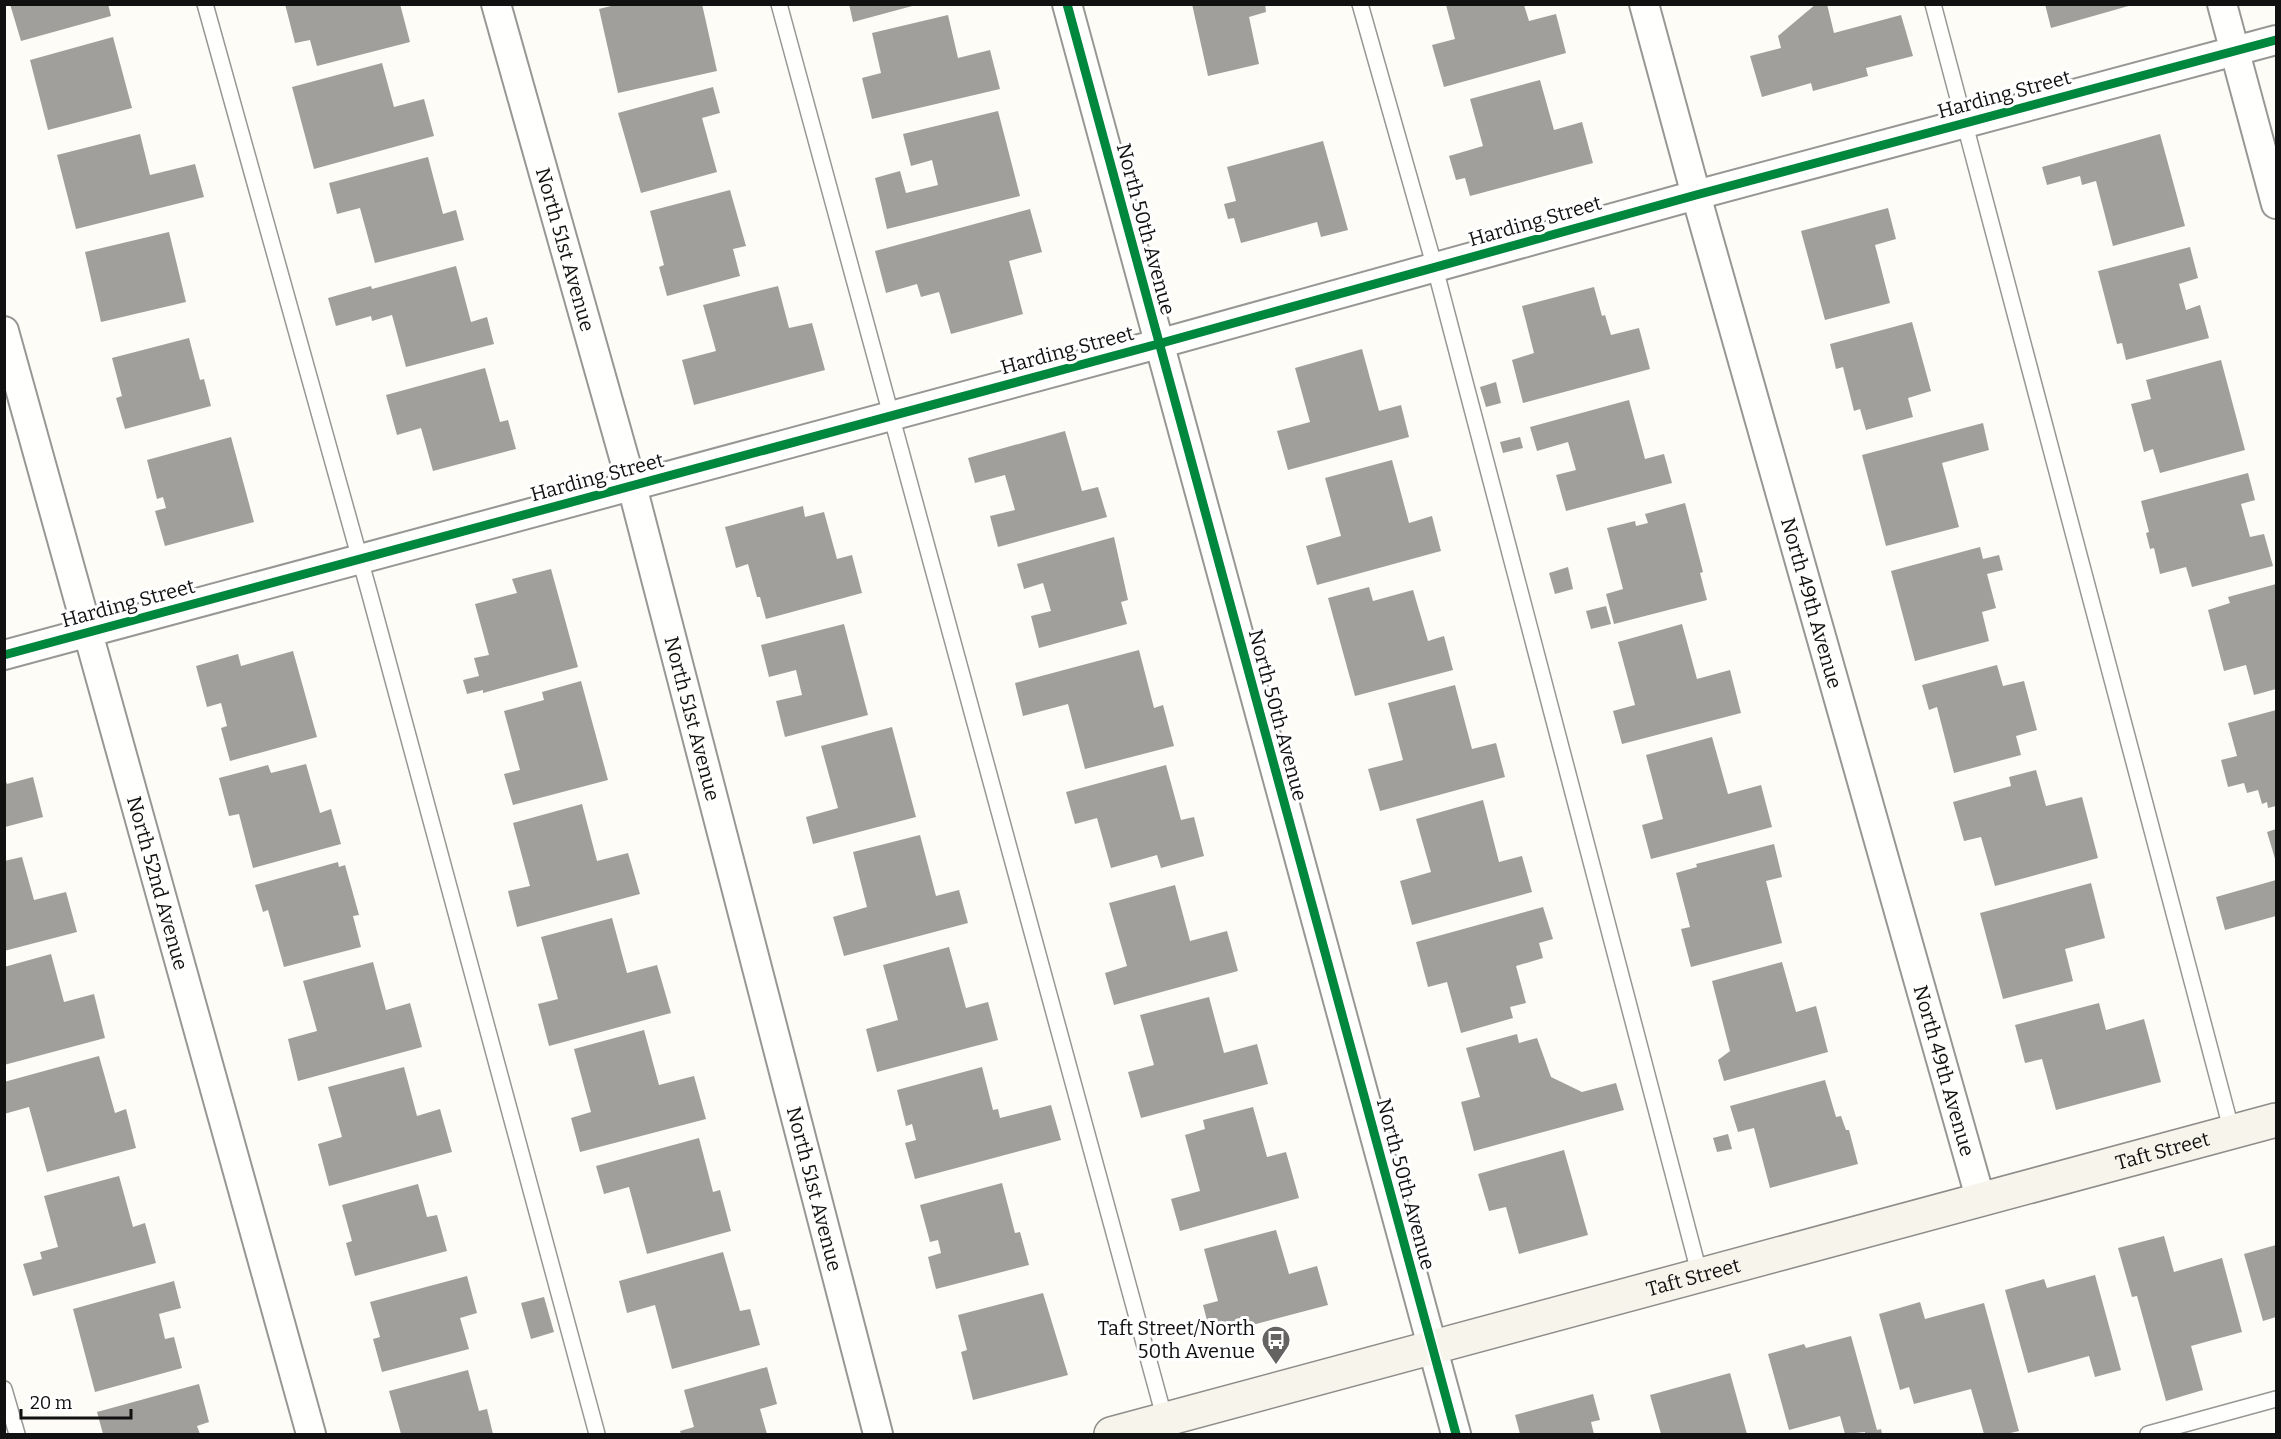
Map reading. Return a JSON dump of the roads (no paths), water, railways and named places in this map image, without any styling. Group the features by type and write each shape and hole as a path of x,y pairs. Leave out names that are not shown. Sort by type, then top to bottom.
{"street":[{"name":"North 51st Avenue","path":"496,4 632,486 878,1434"},
{"name":"North 50th Avenue","path":"1067,4 1456,1434"},
{"name":"North 49th Avenue","path":"1644,4 1981,1201"},
{"path":"2222,4 2277,204"},
{"name":"Harding Street","path":"4,655 1158,344 1696,195 2277,40"},
{"name":"North 52nd Avenue","path":"4,331 311,1434"},
{"name":"Taft Street","path":"1111,1434 2277,1120"}],"lane":[{"path":"205,4 360,559 597,1434"},
{"path":"779,4 1165,1420"},
{"path":"1360,4 1435,268 1700,1276"},
{"path":"1933,4 2232,1132"},
{"path":"4,1389 17,1434"},
{"path":"2148,1434 2277,1399"}],"place":[{"name":"Taft Street/North 50th Avenue","path":"1276,1366"}]}
